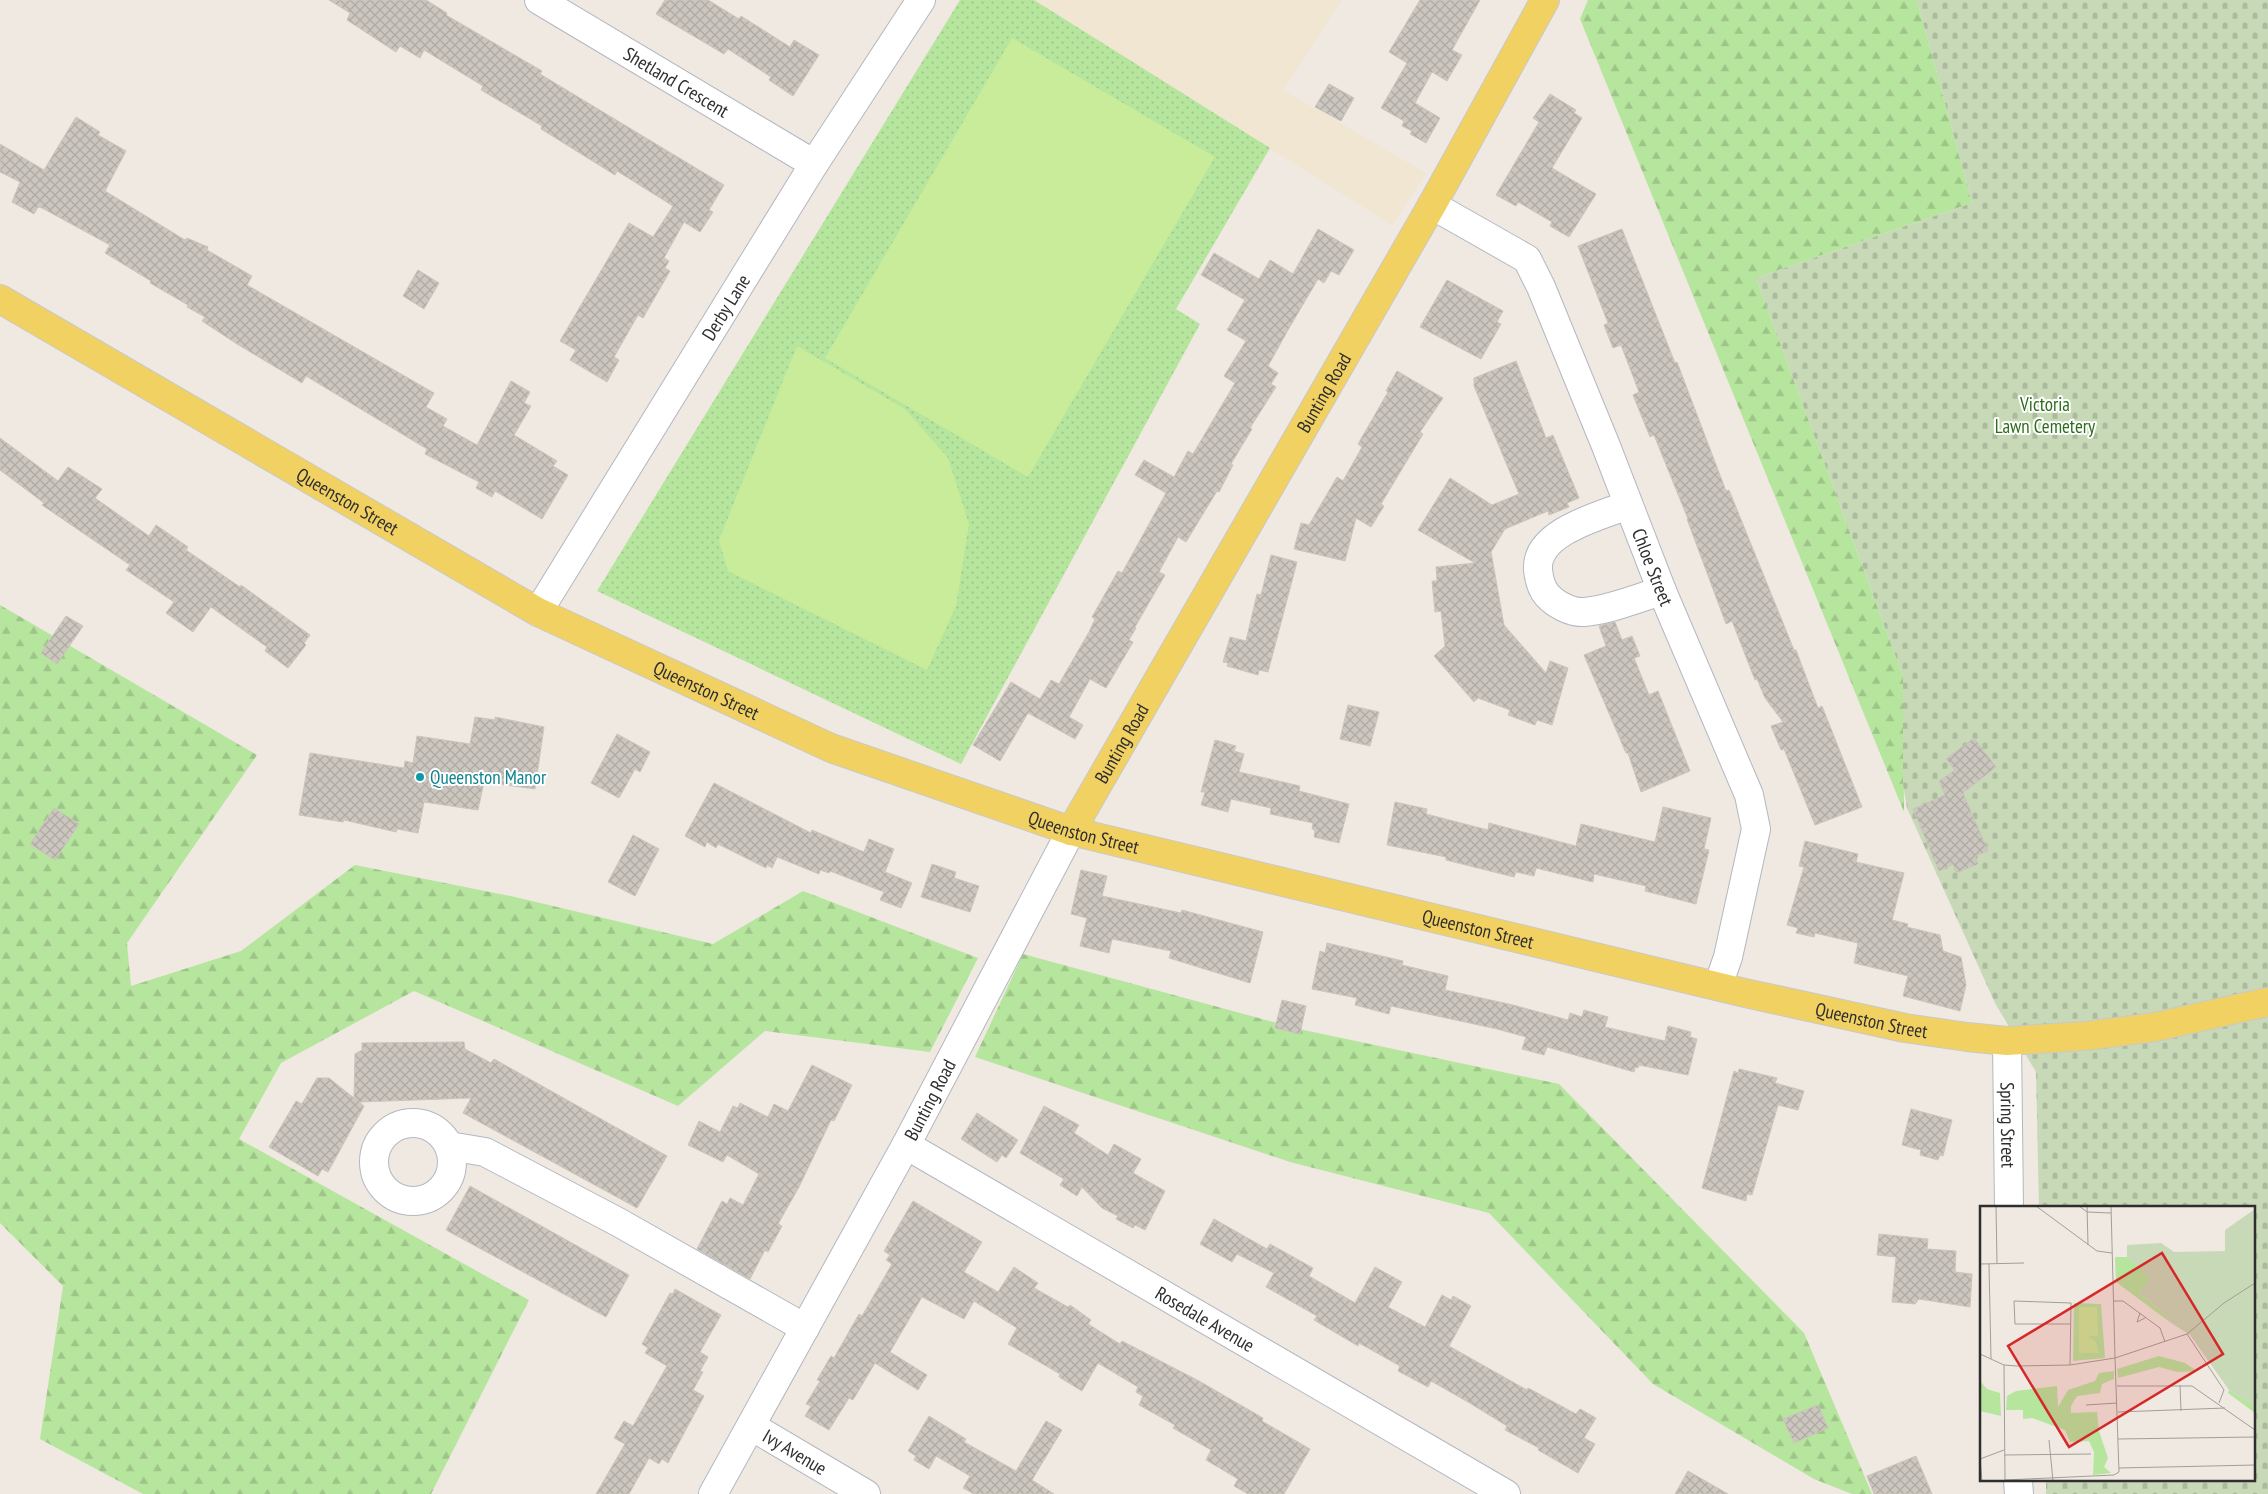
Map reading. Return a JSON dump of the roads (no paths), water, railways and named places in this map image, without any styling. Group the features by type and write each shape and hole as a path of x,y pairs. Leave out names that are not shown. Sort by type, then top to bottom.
{"main road":[{"name":"Bunting Road","path":"1071,831 1432,205 1545,0"},
{"name":"Queenston Street","path":"0,299 538,612 831,748 1071,831 1718,986 1905,1028 2008,1041 2085,1036 2155,1027 2268,1002"}],"street":[{"name":"Shetland Crescent","path":"539,0 814,164"},
{"name":"Derby Lane","path":"538,612 814,164 918,3"},
{"name":"Chloe Street","path":"1432,205 1527,259 1541,287 1606,446 1662,591 1749,795 1756,829 1728,957 1718,986"},
{"path":"1628,505 1564,531 1545,547 1538,564 1539,580 1546,594 1559,606 1582,612 1662,591"},
{"name":"Bunting Road","path":"713,1494 906,1145 1071,831"},
{"name":"Spring Street","path":"2008,1041 2009,1206"},
{"name":"Rosedale Avenue","path":"906,1145 1506,1494"},
{"path":"449,1146 485,1152 618,1222 805,1328"},
{"name":"Ivy Avenue","path":"751,1426 866,1494"}],"place":[{"name":"Queenston Manor","path":"420,777"}],"park label":[{"name":"Victoria Lawn Cemetery","path":"2045,415"}]}
